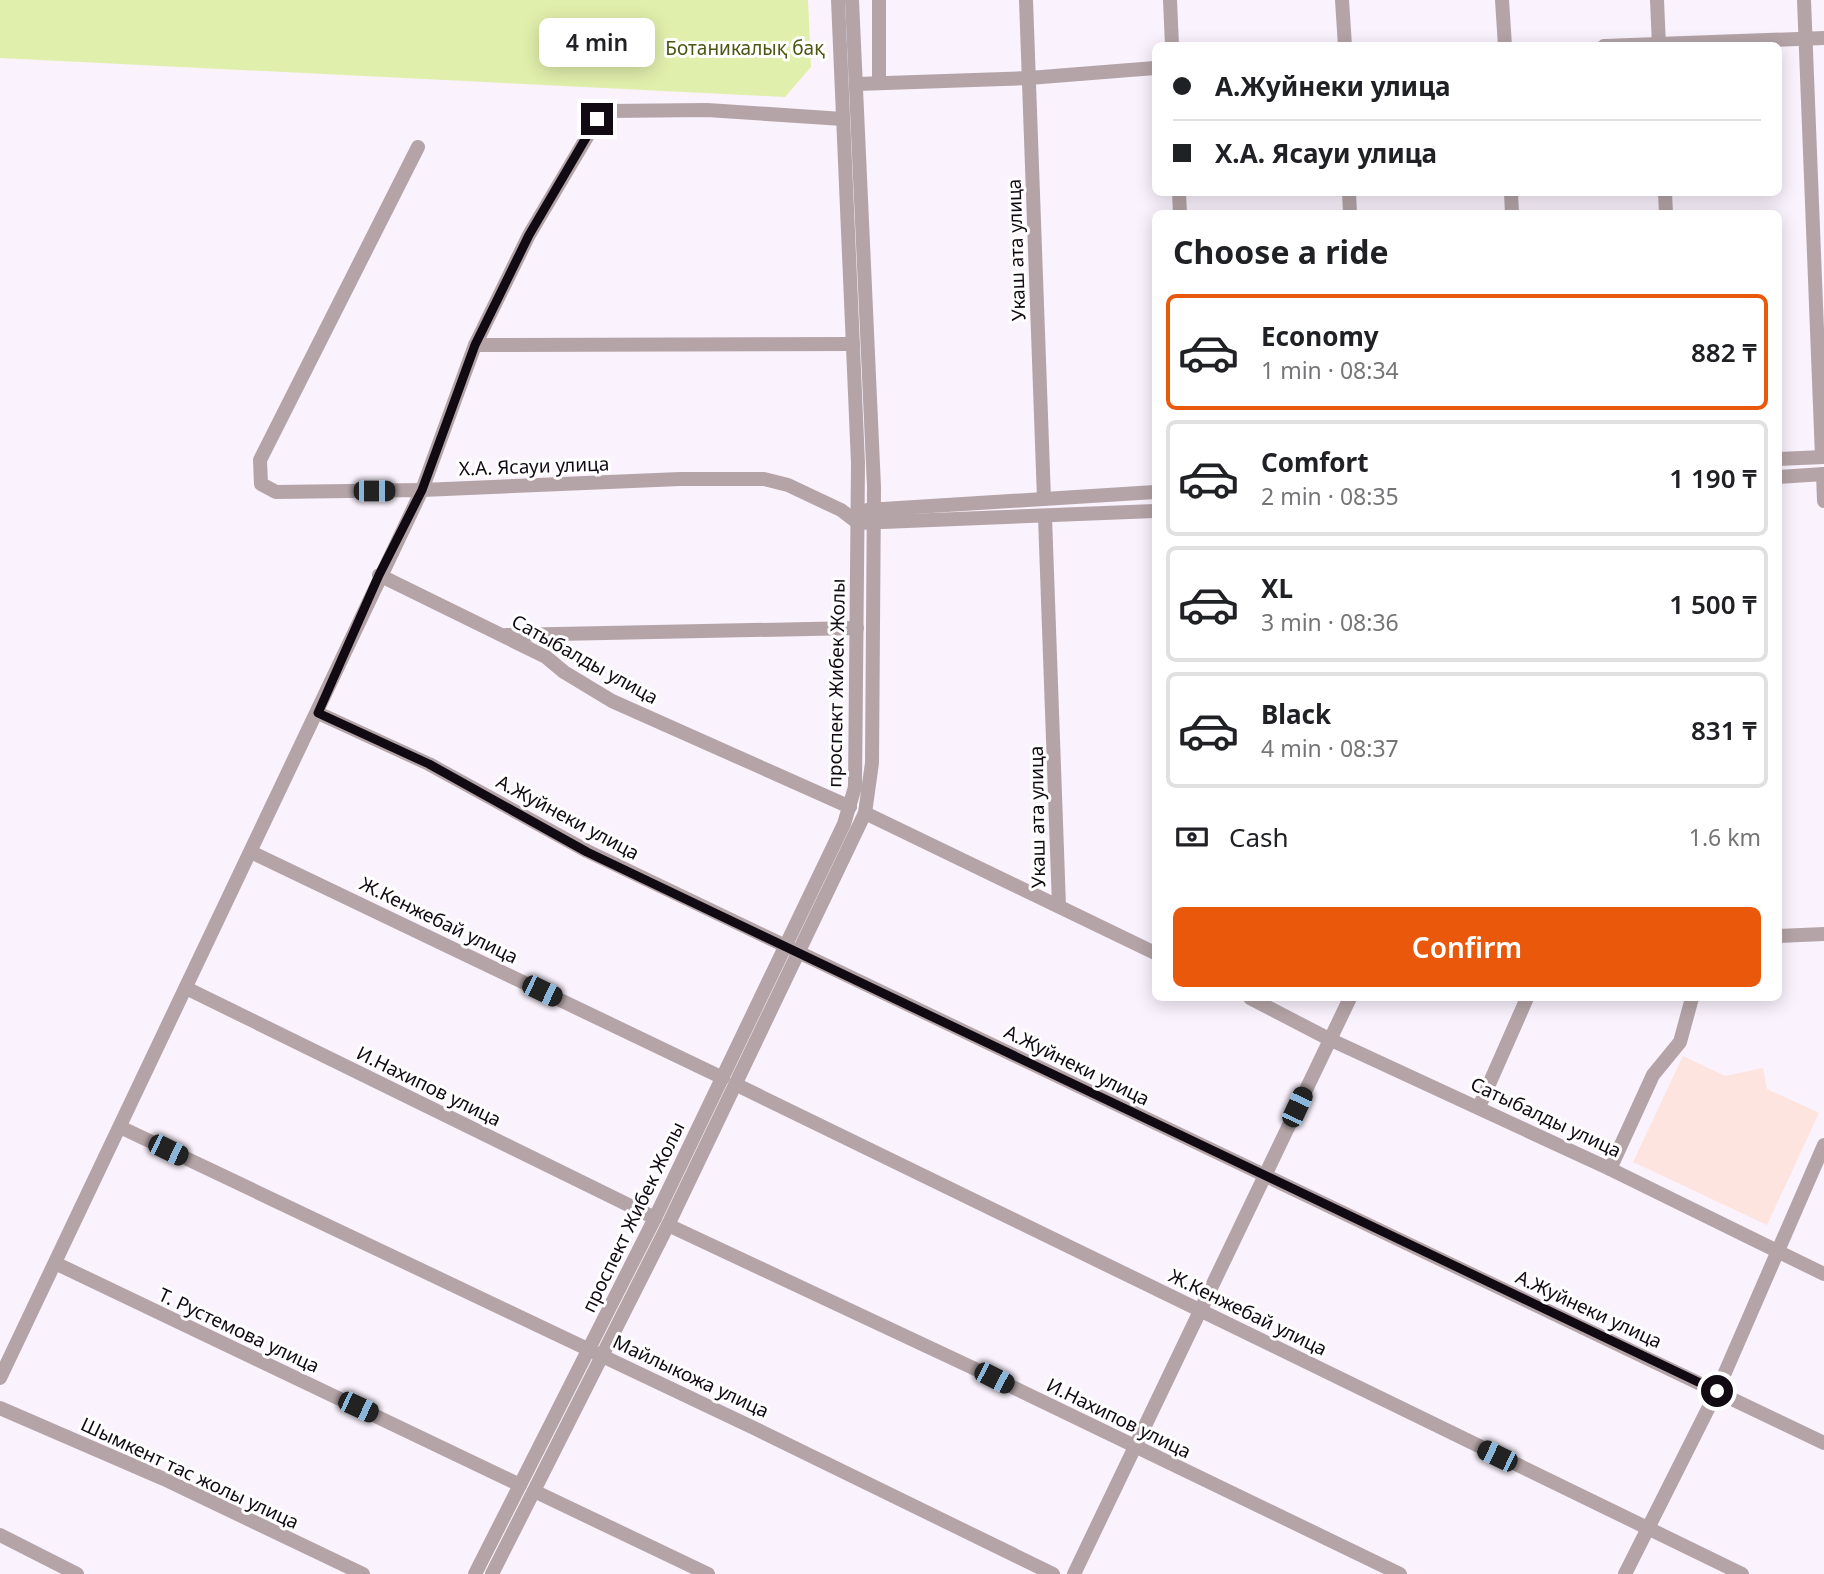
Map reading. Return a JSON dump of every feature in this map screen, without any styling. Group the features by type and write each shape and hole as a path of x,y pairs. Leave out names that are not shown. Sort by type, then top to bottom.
{"street":[{"name":"проспект Жибек Жолы","path":"662,1222 723,1078 850,807 855,787 857,628 866,516 853,344 838,0"},
{"name":"проспект Жибек Жолы","path":"475,1574 520,1485 595,1352 737,1085 865,813 872,763 857,84 852,0"},
{"path":"879,0 879,83"},
{"name":"Укаш ата улица","path":"1026,0 1044,499"},
{"path":"1170,0 1172,42"},
{"path":"1342,0 1345,42"},
{"path":"1502,0 1504,42"},
{"path":"1657,0 1659,42"},
{"path":"1782,459 1823,457 1804,0"},
{"path":"1708,42 1824,38"},
{"path":"857,84 1029,78 1152,68"},
{"name":"Х.А. Ясауи улица","path":"843,119 707,110 607,111 600,115 529,235 475,345 422,490 680,479 764,479 788,485 841,510 866,516"},
{"path":"0,1378 318,713 379,575 422,490 276,492 261,484 258,470 260,460 418,147"},
{"path":"475,345 853,344"},
{"path":"1782,477 1823,474 1824,501"},
{"path":"866,516 1044,499 1152,492"},
{"path":"866,516 1045,517 1152,510"},
{"name":"Укаш ата улица","path":"1045,517 1059,906"},
{"name":"Сатыбалды улица","path":"379,575 546,657 564,672 612,701 850,807"},
{"path":"501,635 857,628"},
{"name":"А.Жуйнеки улица","path":"318,713 429,764 587,852 1824,1443"},
{"path":"865,813 1152,952"},
{"name":"Ж.Кенжебай улица","path":"251,852 723,1078"},
{"path":"1782,936 1824,934"},
{"name":"И.Нахипов улица","path":"186,988 662,1222 971,1367 1400,1574"},
{"name":"Сатыбалды улица","path":"1256,1001 1329,1039 1479,1107 1824,1274"},
{"path":"1073,1574 1348,1001"},
{"path":"1479,1107 1526,1001"},
{"path":"1609,1169 1653,1075 1680,1042 1691,1001"},
{"name":"Ж.Кенжебай улица","path":"737,1085 1742,1574"},
{"name":"Майлыкожа улица","path":"120,1127 595,1352 1054,1574"},
{"path":"1625,1574 1717,1391 1824,1145"},
{"name":"Т. Рустемова улица","path":"55,1263 520,1485"},
{"name":"проспект Жибек Жолы","path":"492,1574 534,1491 595,1352"},
{"name":"Шымкент тас жолы улица","path":"0,1408 164,1479 363,1574"},
{"path":"534,1491 708,1574"},
{"path":"0,1535 77,1574"}],"shaded area":[{"path":"1683,1056 1725,1076 1763,1068 1767,1089 1819,1113 1767,1225 1633,1162"}],"green space":[{"name":"Ботаникалық бақ","path":"0,0 808,0 811,67 785,97 0,58"}],"route":[{"path":"597,119 529,235 475,345 422,490 379,575 318,713 429,764 587,852 1717,1391"}]}
